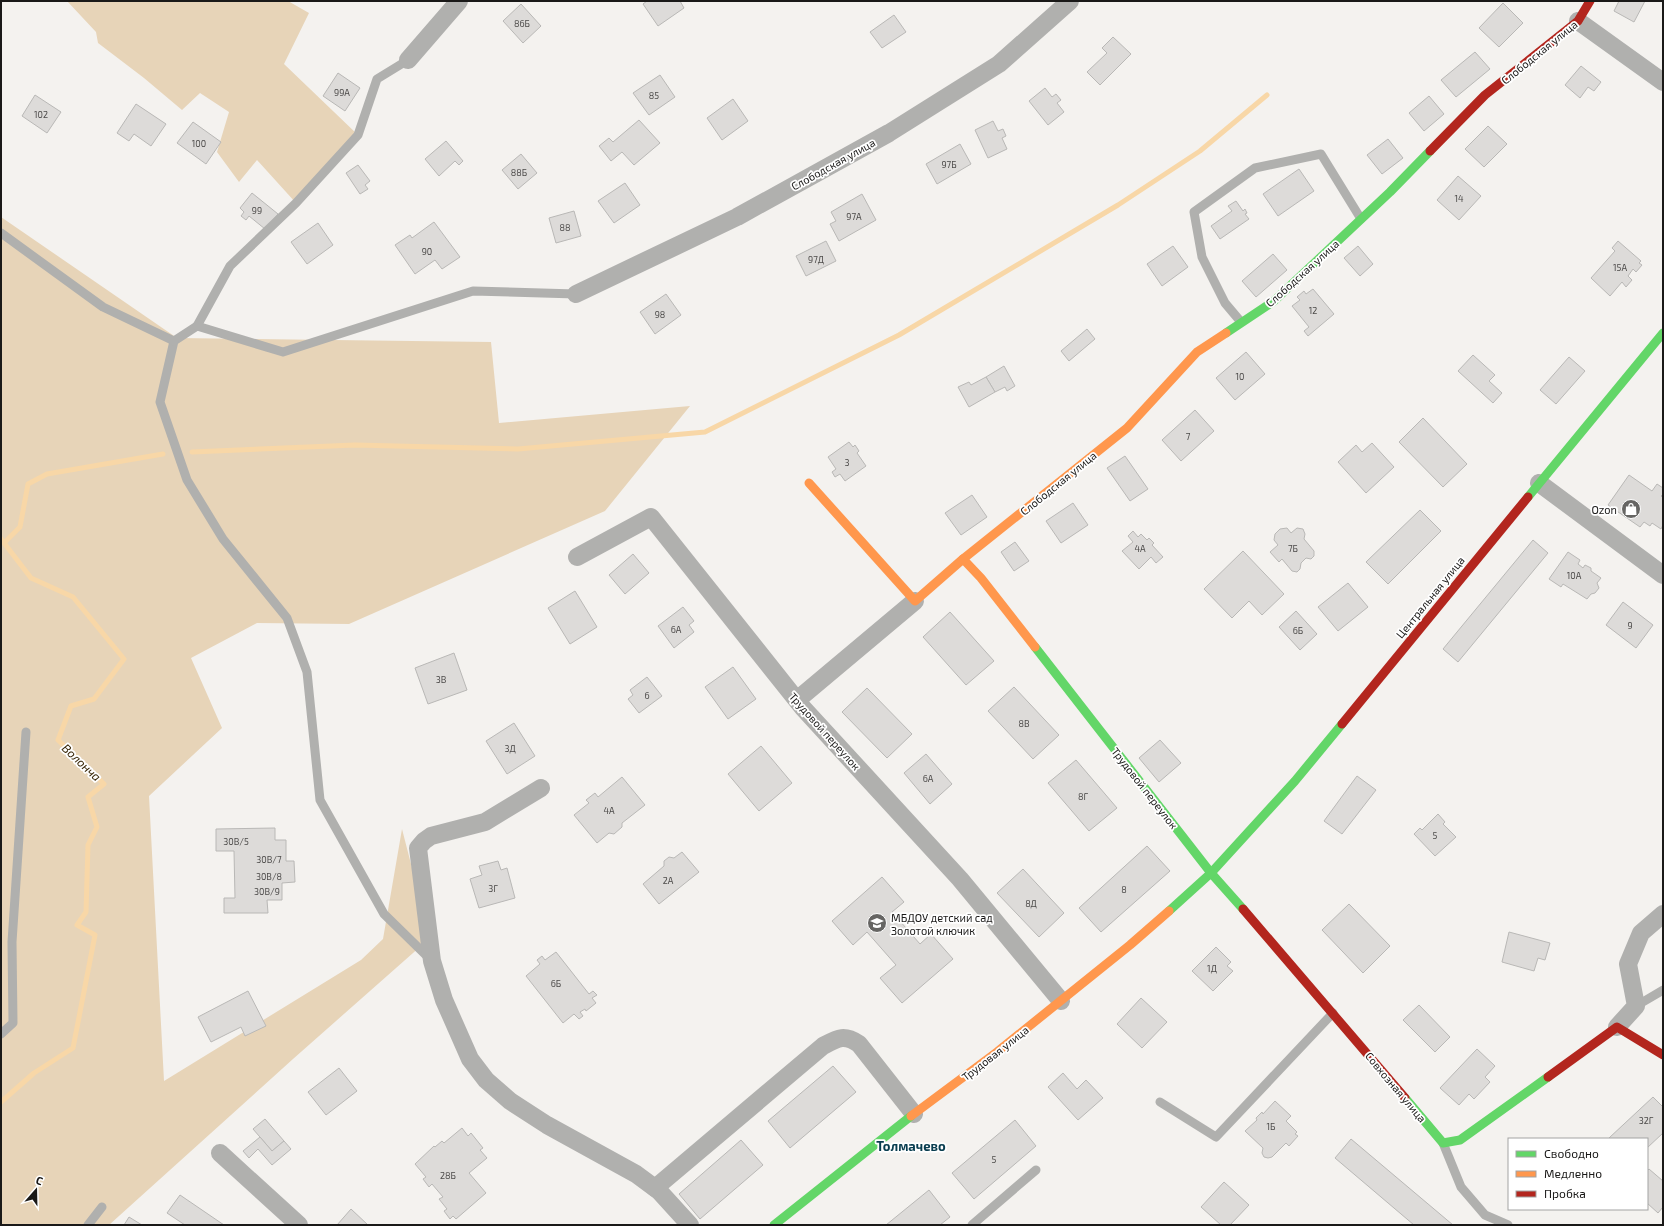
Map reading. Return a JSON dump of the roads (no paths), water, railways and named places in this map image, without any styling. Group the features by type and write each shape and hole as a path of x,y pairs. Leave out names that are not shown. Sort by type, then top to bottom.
{"street":[{"path":"408,60 459,1"},
{"name":"Слободская улица","path":"576,294 737,218 889,133 999,64 1070,1"},
{"name":"Слободская улица","path":"963,559 1127,428 1197,352 1274,301 1390,192 1485,96 1578,21 1590,1"},
{"path":"1578,21 1663,82"},
{"name":"Центральная улица","path":"1210,873 1295,781 1663,333"},
{"path":"809,483 915,601"},
{"path":"1539,483 1663,575"},
{"name":"Трудовой переулок","path":"577,557 651,518 797,700 960,879 1061,1001"},
{"path":"797,700 963,559"},
{"name":"Трудовой переулок","path":"963,559 981,578 1210,873"},
{"path":"541,788 485,822 431,836 418,848 432,961 444,1000 470,1059 486,1080 510,1101 535,1117 636,1174 655,1188 690,1225"},
{"name":"Трудовая улица","path":"774,1225 914,1114 997,1052 1061,1001 1130,945 1210,873"},
{"name":"Совхозная улица","path":"1210,873 1333,1012 1443,1143"},
{"path":"1443,1143 1460,1140 1617,1027 1636,1006 1628,964 1640,933 1663,914"},
{"path":"1617,1027 1663,1054"},
{"path":"655,1188 823,1046 838,1038 850,1038 859,1044 914,1114"},
{"path":"220,1153 299,1225"}],"lane":[{"path":"408,60 378,79 358,135 296,203 230,266 197,326 174,341 160,402 187,480 223,539 287,618 307,672 320,800 384,914 432,961"},
{"path":"1241,322 1225,303 1202,257 1194,212 1255,168 1321,154 1361,219"},
{"path":"1,233 103,308 174,341"},
{"path":"197,326 284,352 473,291 576,294"},
{"path":"1,1034 13,1023 12,942 26,732"},
{"path":"1636,1006 1663,990"},
{"path":"1160,1102 1216,1137 1333,1012"},
{"path":"1443,1143 1460,1187 1485,1215 1508,1225"},
{"path":"972,1225 1036,1170"},
{"path":"88,1225 102,1207"},
{"path":"1484,1225 1485,1215"}],"waterway":[{"path":"192,452 355,445 518,449 705,432 899,335 1118,205 1200,151 1267,95"},
{"path":"4,543 20,527 28,484 47,474 163,454"},
{"name":"Волонча","path":"1,539 31,578 73,597 124,659 94,699 71,706 58,740 104,784 88,797 97,827 88,845 86,912 77,925 95,935 73,1048 34,1073 1,1102"}],"place":[{"name":"Ozon","path":"1631,509"},
{"name":"МБДОУ детский сад Золотой ключик","path":"877,923"}],"district":[{"name":"Толмачево","path":"911,1146"}]}
